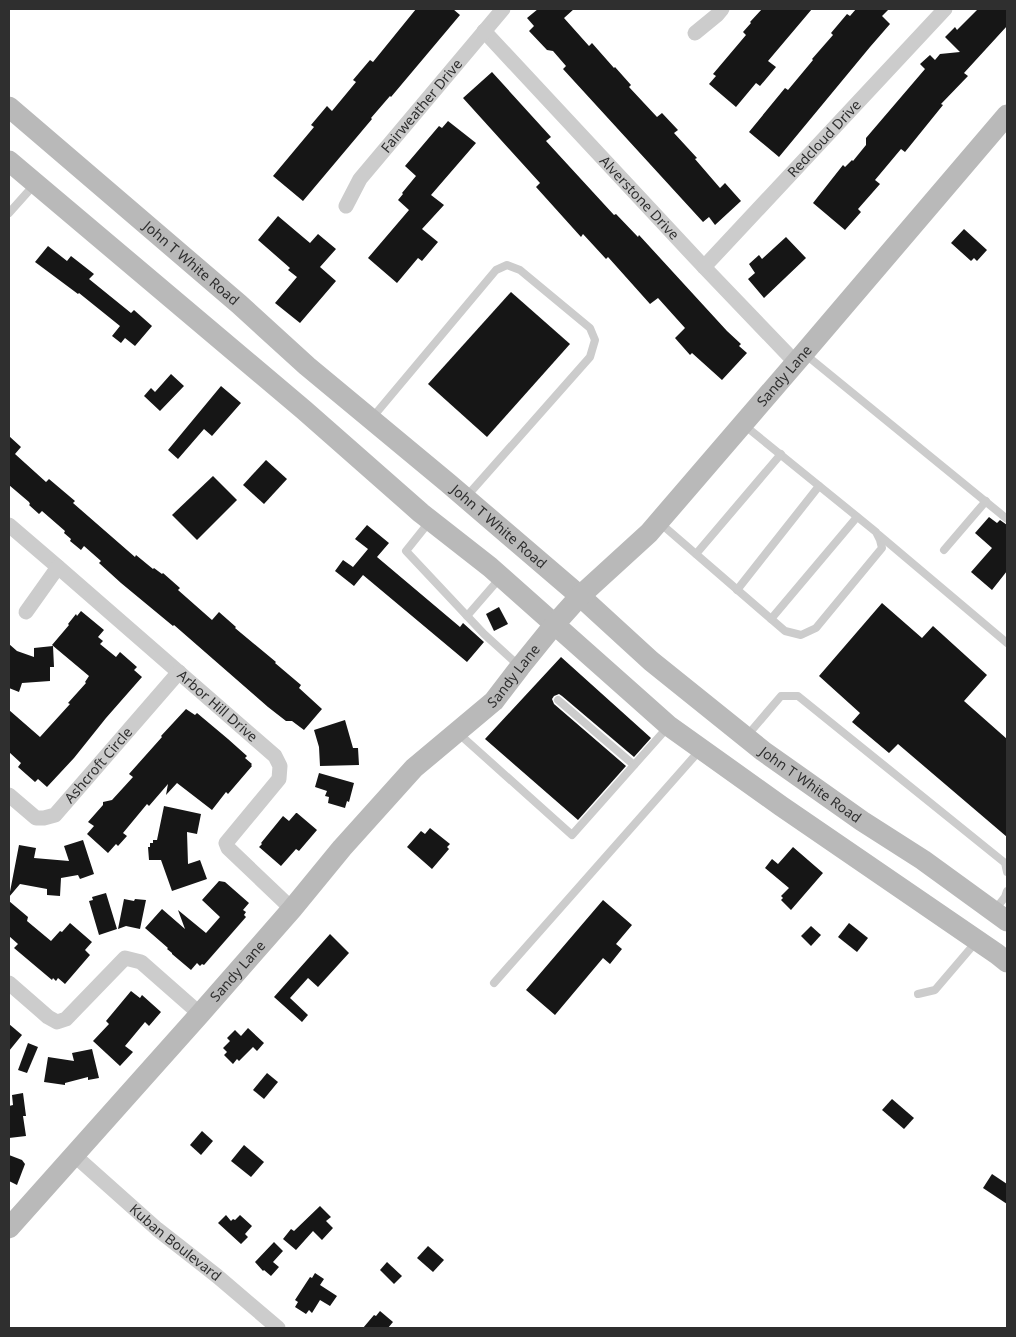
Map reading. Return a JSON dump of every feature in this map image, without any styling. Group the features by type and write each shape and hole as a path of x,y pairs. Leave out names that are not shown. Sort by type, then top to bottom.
{"main road":[{"name":"John T White Road","path":"9,108 239,304 307,366 580,596 651,661 745,737 802,779 862,821 923,860 1001,916"},
{"name":"Sandy Lane","path":"9,1228 200,1014 292,909 342,848 414,768 494,701 554,625 580,596 659,522 1007,115"},
{"path":"9,161 501,578 669,726 1007,962"},
{"path":"781,806 802,779"}],"street":[{"name":"Fairweather Drive","path":"346,206 360,179 504,9"},
{"path":"694,32 722,9"},
{"name":"Redcloud Drive","path":"704,267 946,9"},
{"name":"Alverstone Drive","path":"484,31 704,267 800,358"},
{"name":"Arbor Hill Drive","path":"9,525 275,756 280,766 280,779 226,843 228,848 292,909"},
{"path":"26,612 58,567"},
{"name":"Ashcroft Circle","path":"9,795 36,818 55,815 178,672"},
{"path":"9,983 48,1017 57,1022 66,1019 125,958 141,962 200,1014"},
{"name":"Kuban Boulevard","path":"74,1155 157,1229 278,1328"}],"lane":[{"path":"9,213 35,183"},
{"path":"372,419 496,270 507,266 520,270 590,328 595,340 590,357 466,498"},
{"path":"800,358 1007,519"},
{"path":"743,424 876,532 1007,643"},
{"path":"696,554 781,454"},
{"path":"737,590 819,486"},
{"path":"944,550 986,501"},
{"path":"771,619 857,517"},
{"path":"431,520 406,551 484,634 520,667"},
{"path":"659,522 785,631 800,635 816,628 882,548 876,532"},
{"path":"467,616 501,578"},
{"path":"745,737 781,696 798,696 1005,863 1007,872"},
{"path":"558,700 634,765"},
{"path":"457,732 572,835 669,726"},
{"path":"494,983 702,749"},
{"path":"1001,916 1007,891"},
{"path":"918,994 935,990 978,941"}],"building":[{"path":"416,9 453,9 460,15 371,118 303,201 273,176 314,127 311,125 327,106 332,111 356,82 353,80 370,60 373,62"},
{"path":"538,9 574,9 564,18 589,46 592,43 615,67 631,85 629,87 657,117 662,113 678,130 674,133 697,158 695,159 720,188 725,183 741,201 715,225 709,217 703,222 563,69 566,66 553,51 547,50 529,31 534,26 527,18"},
{"path":"762,9 812,9 768,61 776,67 760,86 756,83 736,107 709,84 716,76 713,74 746,35 743,32"},
{"path":"856,9 889,9 882,16 890,24 779,157 749,132 785,88 788,90 813,60 833,35 831,33 847,14 850,16"},
{"path":"978,9 1007,9 1007,26 964,73 968,76 941,104 943,105 905,152 901,149 875,180 880,184 858,209 861,212 845,230 813,203 843,165 845,167 853,161 866,145 866,138 925,69 920,64 930,55 935,60 940,54 960,52 945,37 955,27 957,30"},
{"path":"492,72 551,137 546,141 614,215 616,214 638,237 639,235 741,344 739,346 747,353 722,380 692,353 690,355 675,338 685,328 658,298 650,304 608,257 606,259 583,234 581,237 536,187 540,183 463,98"},
{"path":"448,121 476,143 431,195 444,205 422,229 438,242 422,261 418,258 397,283 368,258 409,210 398,200 416,176 405,166 439,126 442,128"},
{"path":"278,216 310,243 318,234 336,249 320,267 336,281 300,323 275,303 297,277 288,270 290,268 258,240"},
{"path":"964,229 987,250 977,261 974,258 971,261 951,243"},
{"path":"786,237 806,258 764,298 748,279 755,273 749,264 759,255 762,259"},
{"path":"48,246 67,261 71,256 94,274 89,279 131,313 134,310 152,326 135,346 125,338 121,343 112,336 120,326 79,293 35,262"},
{"path":"511,292 570,344 487,437 428,384"},
{"path":"171,374 184,386 160,411 144,396 151,388 155,392"},
{"path":"221,386 241,403 212,436 204,429 178,459 168,450"},
{"path":"9,436 21,447 15,454 46,482 49,479 75,501 73,503 135,557 136,555 153,569 163,573 180,588 178,590 212,620 219,612 301,685 299,688 322,709 304,730 292,721 286,721 268,707 174,625 121,583 84,546 81,550 70,541 71,539 64,533 65,531 42,511 39,514 29,505 29,502 9,485"},
{"path":"266,460 287,479 264,504 243,485"},
{"path":"213,476 237,500 197,540 172,515"},
{"path":"989,517 997,523 1000,520 1007,525 1007,571 992,590 971,572 992,548 975,533"},
{"path":"367,525 389,543 377,557 460,627 463,623 484,642 467,662 363,575 354,586 335,571 343,560 353,567 368,549 355,539"},
{"path":"882,603 922,638 933,626 987,675 964,701 1007,739 1007,837 898,744 889,753 852,722 860,713 819,676"},
{"path":"499,607 508,624 494,631 486,614"},
{"path":"81,611 104,630 98,637 103,641 100,644 116,657 120,652 137,667 134,670 142,677 47,787 38,779 35,782 18,767 21,763 9,752 9,710 40,737 86,683 89,676 52,645 76,614 77,616"},
{"path":"9,644 17,651 34,657 34,648 53,646 54,667 50,667 50,681 22,683 19,692 9,688"},
{"path":"561,657 651,738 634,757 562,696 559,694 554,696 552,699 554,704 626,766 578,820 485,739"},
{"path":"186,709 195,715 197,713 228,739 247,756 245,758 252,766 228,794 226,792 212,810 177,783 166,795 168,784 149,806 147,804 123,833 127,836 108,853 87,834 94,826 88,822 103,805 103,802 112,800 133,777 129,774"},
{"path":"345,720 353,748 358,748 359,765 320,766 319,747 314,730"},
{"path":"319,773 354,783 349,802 347,801 345,808 328,803 329,797 325,796 327,791 315,787"},
{"path":"164,806 201,814 197,834 187,832 188,864 200,860 207,879 172,891 161,860 149,860 148,847 150,847 150,843 153,843 153,840 157,840"},
{"path":"296,813 317,830 299,851 296,849 281,866 259,847 283,816 289,821"},
{"path":"430,828 450,844 447,847 449,849 432,869 407,847 421,831 425,834"},
{"path":"83,840 94,874 80,879 78,875 61,878 60,896 47,895 47,889 20,884 9,897 19,845 36,848 34,858 69,861 64,846"},
{"path":"793,847 823,873 791,910 781,900 783,898 781,896 789,888 765,868 772,859 778,864"},
{"path":"219,881 225,882 249,903 243,910 246,912 244,915 246,917 204,965 200,966 197,963 191,970 145,928 162,909 185,929 178,910 206,933 220,917 202,900"},
{"path":"106,893 117,929 99,935 89,901 93,900 92,897"},
{"path":"124,899 134,901 135,899 146,900 140,929 126,926 118,929"},
{"path":"603,900 632,925 616,944 622,949 610,964 603,958 555,1015 526,990"},
{"path":"9,901 28,917 27,921 51,941 70,923 92,942 85,950 90,955 65,984 58,978 56,981 53,978 52,980 14,948 18,944 9,936"},
{"path":"849,923 868,938 857,952 838,937"},
{"path":"811,926 821,935 811,946 801,936"},
{"path":"330,934 349,953 318,987 308,978 290,998 308,1015 302,1022 274,997"},
{"path":"131,991 140,998 142,995 161,1012 149,1026 145,1022 125,1046 133,1052 120,1066 93,1041 109,1024 106,1021"},
{"path":"9,1024 22,1035 9,1051"},
{"path":"248,1028 264,1043 257,1051 253,1047 239,1061 237,1059 233,1064 224,1055 227,1052 223,1048 230,1041 227,1038 235,1030 241,1036"},
{"path":"28,1043 38,1047 27,1073 18,1070"},
{"path":"92,1049 99,1078 88,1080 88,1077 65,1083 65,1085 44,1082 48,1057 74,1061 72,1053"},
{"path":"267,1073 278,1082 264,1099 253,1090"},
{"path":"23,1093 26,1116 23,1116 26,1136 9,1138 9,1106 13,1105 12,1095"},
{"path":"892,1099 914,1118 904,1129 882,1110"},
{"path":"202,1131 213,1141 201,1155 190,1145"},
{"path":"244,1145 264,1162 251,1177 231,1161"},
{"path":"9,1155 22,1160 25,1164 17,1185 9,1181"},
{"path":"992,1174 1007,1184 1007,1204 983,1188"},
{"path":"320,1206 331,1217 326,1221 333,1228 322,1240 313,1231 296,1250 283,1239 291,1229 294,1231"},
{"path":"226,1215 231,1221 240,1215 252,1226 245,1234 248,1237 241,1244 218,1223"},
{"path":"274,1242 283,1251 273,1262 279,1267 271,1276 263,1271 255,1262"},
{"path":"428,1246 444,1260 433,1272 417,1258"},
{"path":"387,1262 402,1276 394,1284 380,1270"},
{"path":"315,1273 324,1279 320,1285 337,1296 330,1306 320,1300 312,1313 309,1310 306,1314 295,1307 298,1302 295,1300 310,1277 312,1278"},
{"path":"380,1311 393,1322 388,1328 363,1328 374,1315 376,1316"}]}
